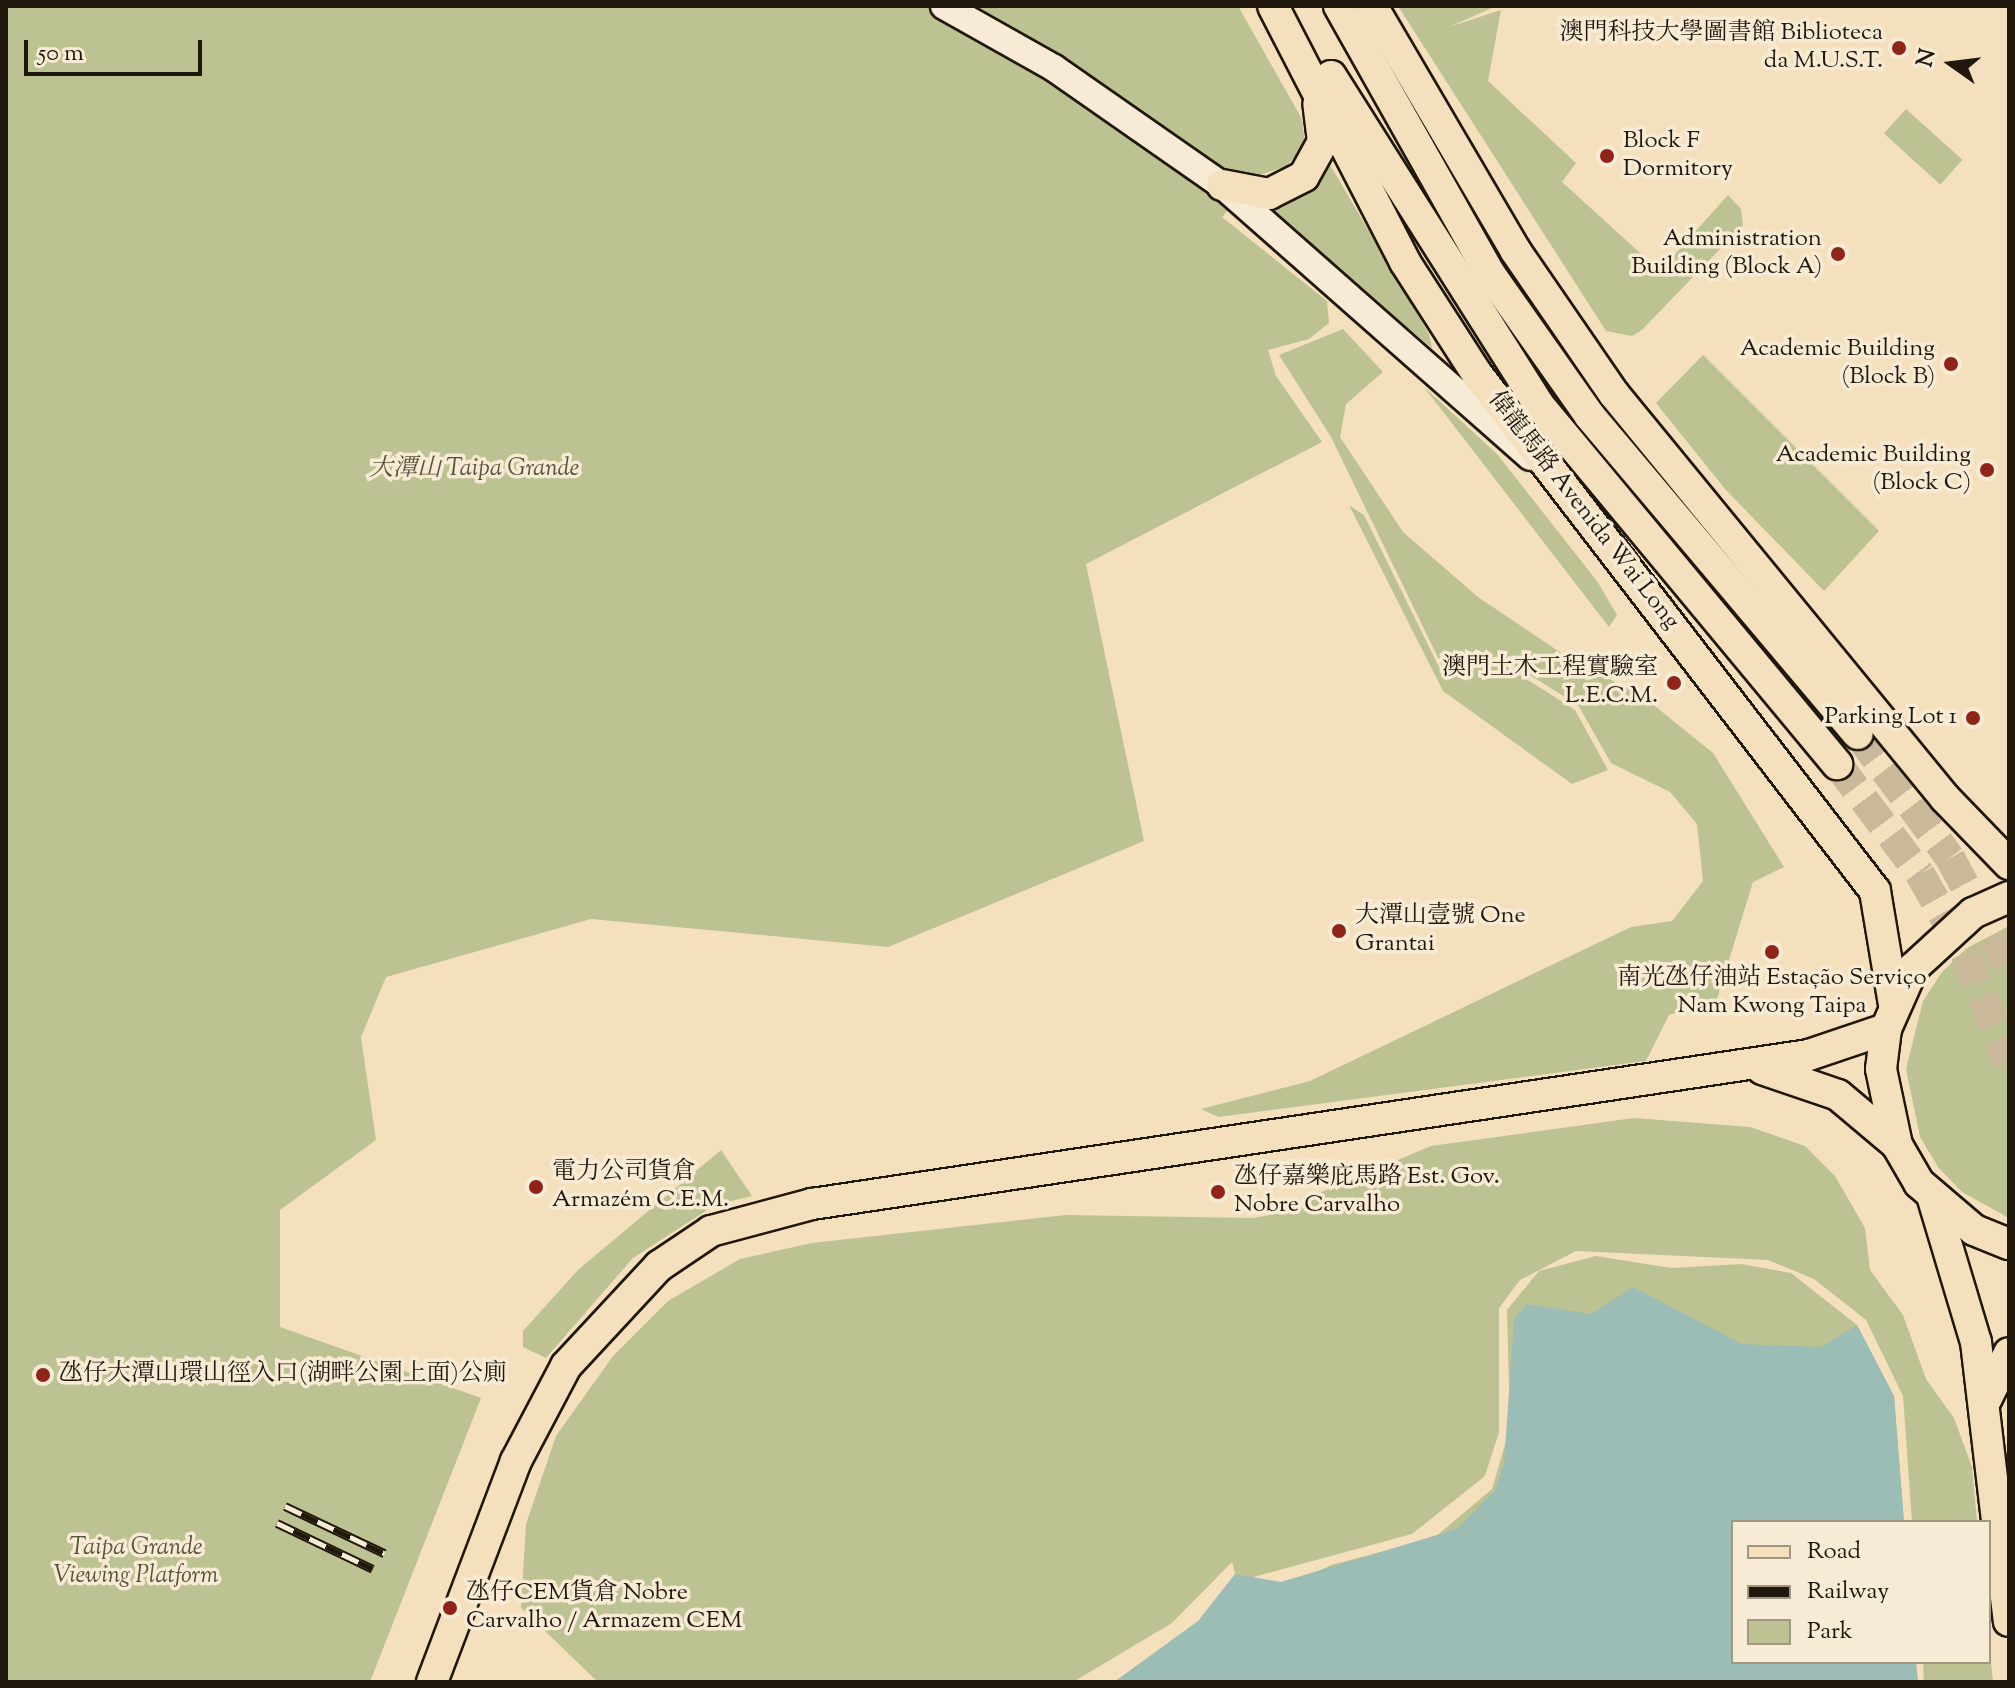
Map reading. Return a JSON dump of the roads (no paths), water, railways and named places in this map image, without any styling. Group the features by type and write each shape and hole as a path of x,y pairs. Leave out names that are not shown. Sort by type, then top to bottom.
{"main road":[{"name":"偉龍馬路 Avenida Wai Long","path":"1273,6 1405,262 1557,481 1875,891 1890,1017 1884,1107 1897,1145"},
{"path":"1288,6 1539,405 1837,764"},
{"path":"1339,6 1490,274 1589,415 1858,734"},
{"path":"1372,6 1515,250 1614,394 1945,798 2009,864"},
{"path":"1222,185 1269,194 1304,176 1316,160 1323,122 1307,69"},
{"path":"432,1682 516,1461 566,1366 659,1266 711,1231 812,1204 1819,1052 1890,1017 1940,937 2009,897"},
{"path":"1742,1065 1813,1082 1897,1145 1933,1199 1976,1342 2009,1621"},
{"path":"1933,1199 1974,1230 2009,1244"},
{"path":"1985,1410 1995,1369 2009,1353"}],"street":[{"path":"944,6 1054,68 1222,185 1557,481"}],"water":[{"path":"1633,1287 1742,1344 1821,1347 1857,1325 1894,1396 1904,1520 1731,1520 1731,1664 1916,1664 1918,1682 1114,1682 1198,1621 1235,1574 1281,1582 1457,1529 1495,1490 1504,1464 1514,1320 1526,1304 1591,1314"}],"tunnel":[{"path":"1858,734 1950,858 2009,967"},
{"path":"1837,764 1920,874 1966,955 2009,1063"}],"railway":[{"path":"285,1506 384,1553"},
{"path":"277,1523 373,1569"}],"place":[{"name":"澳門科技大學圖書館 Biblioteca da M.U.S.T.","path":"1899,48"},
{"name":"Block F Dormitory","path":"1607,156"},
{"name":"Administration Building (Block A)","path":"1838,254"},
{"name":"Academic Building (Block B)","path":"1951,364"},
{"name":"Academic Building (Block C)","path":"1987,470"},
{"name":"澳門土木工程實驗室 L.E.C.M.","path":"1674,683"},
{"name":"Parking Lot 1","path":"1973,718"},
{"name":"大潭山壹號 One Grantai","path":"1339,931"},
{"name":"南光氹仔油站 Estação Serviço Nam Kwong Taipa","path":"1772,952"},
{"name":"電力公司貨倉 Armazém C.E.M.","path":"536,1187"},
{"name":"氹仔嘉樂庇馬路 Est. Gov. Nobre Carvalho","path":"1218,1192"},
{"name":"氹仔大潭山環山徑入口(湖畔公園上面)公廁","path":"43,1375"},
{"name":"氹仔CEM貨倉 Nobre Carvalho / Armazem CEM","path":"450,1608"}],"park label":[{"name":"大潭山 Taipa Grande","path":"474,470"},
{"name":"Taipa Grande Viewing Platform","path":"136,1563"}]}
